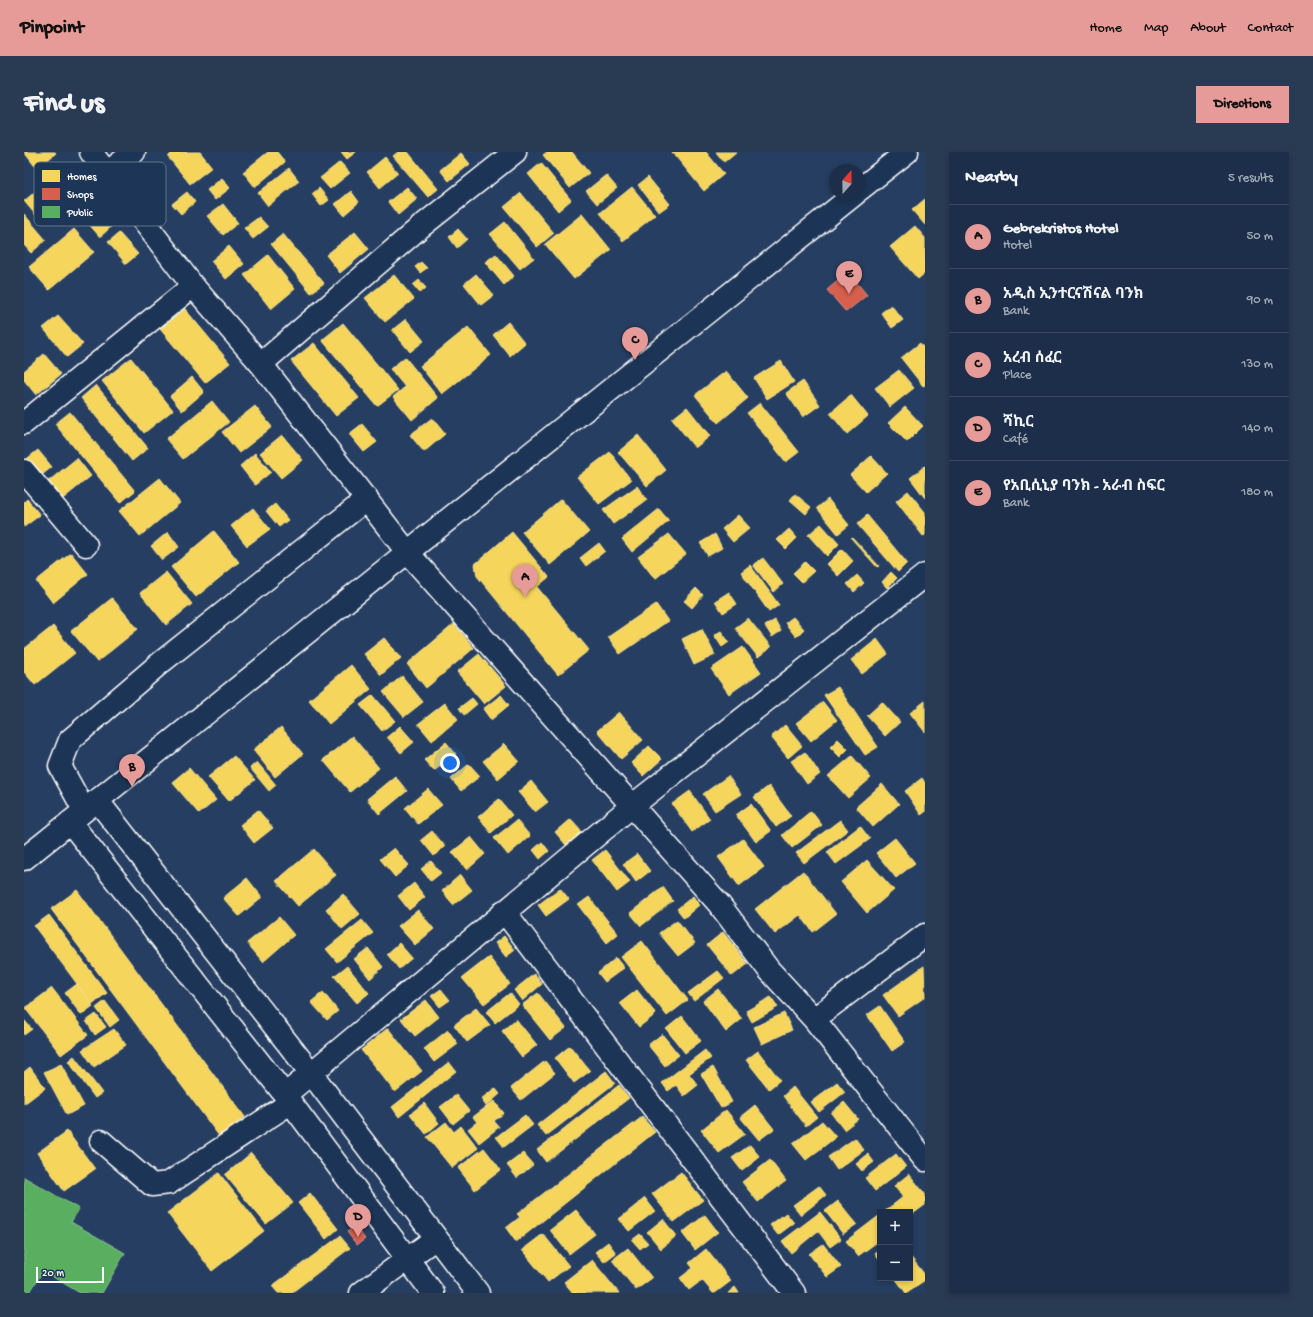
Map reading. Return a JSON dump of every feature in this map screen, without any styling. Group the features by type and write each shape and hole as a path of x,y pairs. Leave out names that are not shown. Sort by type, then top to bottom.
{"street":[{"path":"91,152 100,162"},
{"path":"121,162 134,152"},
{"path":"262,364 418,229 515,152"},
{"path":"865,185 907,152"},
{"path":"24,859 408,553 847,200"},
{"path":"148,226 193,286 262,364 408,553 719,904 769,970 814,1019 925,1160"},
{"path":"24,423 193,286"},
{"path":"24,471 86,545"},
{"path":"367,499 159,664 70,740 60,766 84,811 288,1099 433,1293"},
{"path":"101,1141 152,1185 169,1183 288,1099 311,1073 504,911 632,806 925,575"},
{"path":"84,811 311,1073 478,1293"},
{"path":"504,911 794,1293"},
{"path":"814,1019 925,935"},
{"path":"361,1293 406,1258 436,1238"}],"building: Homes":[{"path":"24,152 56,153 45,162 34,162 34,165"},
{"path":"173,152 200,152 212,167 190,184 168,157"},
{"path":"268,152 277,152 285,162 255,187 243,172"},
{"path":"341,152 356,152 347,159"},
{"path":"398,152 408,152 438,189 428,197 393,156"},
{"path":"547,152 572,152 589,173 570,188 543,155"},
{"path":"672,152 706,152 724,174 704,191"},
{"path":"716,152 736,152 724,162"},
{"path":"461,153 470,164 449,181 440,170"},
{"path":"385,157 398,173 380,188 367,172"},
{"path":"340,162 350,173 330,189 320,178"},
{"path":"541,163 571,200 558,211 528,174"},
{"path":"289,168 299,181 268,206 258,193"},
{"path":"606,175 617,188 597,204 586,191"},
{"path":"648,177 670,204 659,212 638,185"},
{"path":"222,178 230,188 215,200 207,190"},
{"path":"407,187 417,199 398,215 388,202"},
{"path":"632,187 655,215 623,241 600,213"},
{"path":"319,188 329,200 321,206 312,194"},
{"path":"351,191 359,202 344,215 335,204"},
{"path":"187,192 195,202 181,214 172,204"},
{"path":"34,193 34,213 24,201"},
{"path":"521,193 554,233 537,247 504,207"},
{"path":"925,199 925,225 912,210"},
{"path":"223,204 238,223 223,235 207,216"},
{"path":"24,214 46,240 31,253 24,245"},
{"path":"582,214 611,250 574,279 545,244"},
{"path":"259,217 268,227 253,239 244,228"},
{"path":"505,222 534,258 520,269 490,234"},
{"path":"90,226 110,226 111,227 100,237"},
{"path":"915,226 925,238 925,273 918,279 890,247"},
{"path":"74,229 94,252 49,290 29,267"},
{"path":"458,229 467,239 457,248 449,237"},
{"path":"355,232 369,249 340,273 326,255"},
{"path":"119,233 138,254 126,264 108,242"},
{"path":"283,234 324,283 311,293 271,244"},
{"path":"229,246 244,264 226,279 211,261"},
{"path":"496,254 514,276 504,285 485,262"},
{"path":"268,255 295,289 271,309 244,275"},
{"path":"421,262 427,268 420,273 415,267"},
{"path":"476,274 494,295 481,305 464,284"},
{"path":"394,275 414,299 385,322 365,298"},
{"path":"419,280 426,288 420,293 413,285"},
{"path":"891,305 903,320 892,328 881,313"},
{"path":"185,309 230,363 205,383 160,329"},
{"path":"58,316 83,344 67,357 43,328"},
{"path":"406,319 424,341 410,352 392,330"},
{"path":"508,322 525,343 510,356 493,335"},
{"path":"343,323 398,390 377,406 322,340"},
{"path":"468,327 491,355 442,394 420,366"},
{"path":"314,343 359,398 336,416 291,361"},
{"path":"920,343 925,350 925,385 923,386 901,358"},
{"path":"44,354 61,374 36,395 24,380 24,371"},
{"path":"405,357 438,398 412,420 393,397 405,387 390,369"},
{"path":"131,358 173,410 144,433 102,381"},
{"path":"781,361 794,382 767,399 754,378"},
{"path":"899,370 914,388 890,407 875,388"},
{"path":"726,371 748,398 718,423 695,395"},
{"path":"192,377 204,392 182,411 170,396"},
{"path":"803,381 820,405 803,417 786,393"},
{"path":"96,385 148,448 132,461 81,398"},
{"path":"851,395 868,416 847,434 830,413"},
{"path":"212,401 229,422 183,459 166,439"},
{"path":"760,403 799,452 786,462 747,413"},
{"path":"255,406 272,427 239,453 222,432"},
{"path":"687,407 710,436 695,448 672,419"},
{"path":"905,407 923,426 907,442 888,423"},
{"path":"70,412 135,491 120,503 55,424"},
{"path":"432,418 445,434 424,452 410,435"},
{"path":"362,424 377,442 364,452 349,434"},
{"path":"282,435 303,460 281,478 260,453"},
{"path":"638,435 666,470 647,486 618,452"},
{"path":"38,450 52,467 38,478 24,461"},
{"path":"610,452 631,480 599,504 577,477"},
{"path":"255,453 271,472 255,485 240,466"},
{"path":"871,456 887,473 866,492 850,475"},
{"path":"77,458 91,476 54,506 40,488"},
{"path":"925,466 925,498 910,478"},
{"path":"160,478 180,503 140,536 119,511"},
{"path":"637,486 647,500 613,524 603,510"},
{"path":"908,491 925,512 925,535 923,536 896,501"},
{"path":"795,494 811,507 806,514 790,500"},
{"path":"27,499 40,515 24,527 24,502"},
{"path":"561,499 589,532 550,565 522,532"},
{"path":"828,499 849,525 838,534 817,508"},
{"path":"275,504 288,520 279,527 266,511"},
{"path":"253,508 270,529 247,546 231,526"},
{"path":"659,509 669,521 632,552 622,539"},
{"path":"738,515 750,528 733,542 722,529"},
{"path":"867,515 907,563 898,572 857,524"},
{"path":"821,524 839,544 827,556 808,535"},
{"path":"789,529 797,538 786,549 777,540"},
{"path":"214,531 239,562 196,597 171,567"},
{"path":"168,532 179,547 162,560 151,546"},
{"path":"512,532 549,577 537,587 589,650 558,675 477,576 475,564"},
{"path":"669,534 686,554 655,579 638,557"},
{"path":"715,534 722,548 708,556 700,543"},
{"path":"852,537 879,566 877,567 851,538"},
{"path":"599,543 605,551 586,566 580,558"},
{"path":"842,549 853,561 838,576 827,564"},
{"path":"71,553 88,574 53,603 36,581"},
{"path":"763,558 783,584 774,592 753,565"},
{"path":"805,562 814,571 802,582 793,573"},
{"path":"750,565 779,605 769,612 741,572"},
{"path":"166,572 192,604 166,625 140,593"},
{"path":"891,572 897,578 887,588 882,582"},
{"path":"857,575 864,583 854,592 847,584"},
{"path":"696,588 703,595 692,608 684,601"},
{"path":"729,592 737,604 723,613 715,601"},
{"path":"112,598 138,629 97,662 71,631"},
{"path":"656,604 668,621 620,654 608,637"},
{"path":"793,617 804,629 796,637 785,623"},
{"path":"748,618 771,647 758,657 735,628"},
{"path":"775,620 781,631 772,637 765,626"},
{"path":"454,624 474,648 426,688 407,664"},
{"path":"53,626 75,653 35,685 24,672 24,649"},
{"path":"702,629 715,655 694,665 682,639"},
{"path":"721,631 729,642 722,647 714,635"},
{"path":"384,638 401,658 381,675 364,654"},
{"path":"877,639 888,654 862,674 851,660"},
{"path":"743,647 761,672 729,694 711,669"},
{"path":"479,654 506,686 484,704 457,672"},
{"path":"351,665 371,689 329,724 309,700"},
{"path":"402,676 423,702 404,717 383,692"},
{"path":"838,687 878,747 865,755 824,695"},
{"path":"373,695 395,721 382,731 360,705"},
{"path":"501,695 509,705 491,720 483,709"},
{"path":"472,698 477,704 464,715 459,708"},
{"path":"925,701 925,732 910,713"},
{"path":"823,702 837,720 811,741 796,723"},
{"path":"882,702 900,722 885,736 867,716"},
{"path":"445,703 458,719 432,741 418,724"},
{"path":"619,712 643,740 621,759 597,731"},
{"path":"785,725 802,746 788,758 771,737"},
{"path":"400,726 414,742 401,753 387,737"},
{"path":"281,727 303,754 275,777 253,750"},
{"path":"352,736 379,768 350,792 323,760"},
{"path":"838,739 848,749 840,757 830,747"},
{"path":"446,742 456,754 434,771 424,760"},
{"path":"504,744 519,761 498,779 483,761"},
{"path":"649,746 662,759 643,776 631,763"},
{"path":"805,752 820,774 807,784 791,761"},
{"path":"234,756 255,780 229,801 208,777"},
{"path":"852,756 871,778 848,798 828,776"},
{"path":"257,762 276,785 269,791 250,768"},
{"path":"469,764 480,776 461,791 451,779"},
{"path":"189,768 216,800 199,814 172,782"},
{"path":"395,776 407,791 379,814 367,799"},
{"path":"728,776 741,794 715,811 703,794"},
{"path":"922,778 925,783 925,812 921,815 905,791"},
{"path":"531,781 548,802 535,812 518,792"},
{"path":"882,784 899,804 873,827 856,807"},
{"path":"769,786 791,816 776,827 754,797"},
{"path":"428,789 442,805 418,824 405,808"},
{"path":"690,791 710,819 692,832 672,804"},
{"path":"499,799 512,815 491,833 478,817"},
{"path":"751,804 771,831 756,842 736,815"},
{"path":"258,810 273,828 254,843 240,825"},
{"path":"811,811 822,825 792,848 782,835"},
{"path":"570,819 582,832 566,845 555,832"},
{"path":"517,820 530,836 508,855 494,838"},
{"path":"840,820 848,830 804,863 796,853"},
{"path":"860,826 870,839 836,864 827,852"},
{"path":"432,831 445,846 434,856 421,840"},
{"path":"471,837 485,854 467,870 452,852"},
{"path":"895,838 915,863 896,878 876,853"},
{"path":"743,839 764,867 739,886 718,857"},
{"path":"542,842 549,851 540,859 533,850"},
{"path":"394,848 409,865 395,877 380,859"},
{"path":"314,849 336,875 298,906 276,881"},
{"path":"605,850 630,882 617,892 592,860"},
{"path":"637,854 650,871 636,882 623,864"},
{"path":"867,860 894,890 867,913 841,882"},
{"path":"431,861 441,873 431,881 421,869"},
{"path":"803,871 836,914 813,932 800,915 775,934 755,909"},
{"path":"460,875 472,890 453,905 442,891"},
{"path":"247,878 262,897 239,916 223,898"},
{"path":"414,883 425,897 409,910 398,896"},
{"path":"663,887 673,901 641,926 630,913"},
{"path":"560,888 569,899 546,916 538,905"},
{"path":"77,890 245,1117 219,1136 51,909"},
{"path":"343,894 360,914 342,929 326,909"},
{"path":"693,896 699,905 684,918 677,909"},
{"path":"589,897 618,934 607,943 578,905"},
{"path":"418,910 434,929 415,945 398,926"},
{"path":"49,915 107,993 92,1004 34,926"},
{"path":"279,917 294,935 263,962 247,943"},
{"path":"362,920 373,933 337,962 326,949"},
{"path":"677,920 695,943 678,956 659,933"},
{"path":"723,932 748,964 732,976 707,945"},
{"path":"504,936 515,950 506,957 495,943"},
{"path":"642,941 688,1000 667,1016 621,957"},
{"path":"399,943 412,958 399,969 387,954"},
{"path":"368,948 383,967 370,979 354,959"},
{"path":"489,957 510,984 484,1004 462,978"},
{"path":"616,958 624,968 605,982 598,973"},
{"path":"347,966 369,993 357,1003 334,976"},
{"path":"924,966 925,997 898,1016 883,995"},
{"path":"718,971 724,978 694,1001 688,993"},
{"path":"534,974 542,984 522,1001 514,990"},
{"path":"77,984 93,1006 81,1015 65,993"},
{"path":"52,988 88,1035 61,1055 25,1008"},
{"path":"441,989 450,1000 440,1007 431,996"},
{"path":"718,989 742,1019 726,1032 703,1001"},
{"path":"637,990 656,1014 639,1027 620,1003"},
{"path":"323,992 338,1011 327,1020 311,1002"},
{"path":"510,993 519,1004 495,1023 486,1012"},
{"path":"538,993 566,1028 550,1040 522,1005"},
{"path":"771,997 778,1007 752,1022 746,1011"},
{"path":"426,1000 439,1017 415,1036 401,1019"},
{"path":"105,1001 119,1020 110,1027 96,1008"},
{"path":"880,1006 905,1042 892,1051 867,1015"},
{"path":"476,1008 490,1025 467,1042 454,1025"},
{"path":"784,1013 792,1030 762,1044 754,1027"},
{"path":"96,1014 106,1027 95,1035 86,1021"},
{"path":"682,1016 701,1041 685,1053 666,1029"},
{"path":"516,1019 537,1045 522,1057 502,1031"},
{"path":"24,1020 32,1029 24,1035"},
{"path":"388,1028 422,1071 395,1092 361,1050"},
{"path":"114,1029 126,1045 94,1067 82,1050"},
{"path":"448,1030 458,1044 434,1062 424,1049"},
{"path":"662,1034 679,1055 665,1066 648,1045"},
{"path":"570,1046 590,1071 574,1083 555,1058"},
{"path":"705,1050 711,1058 689,1074 698,1085 684,1096 676,1085 668,1091 662,1083"},
{"path":"758,1051 780,1080 769,1089 746,1060"},
{"path":"74,1056 102,1093 95,1098 68,1061"},
{"path":"545,1061 555,1073 521,1100 511,1088"},
{"path":"449,1062 456,1071 399,1117 392,1107"},
{"path":"61,1064 84,1106 67,1115 44,1072"},
{"path":"30,1067 45,1088 24,1104 24,1072"},
{"path":"713,1067 732,1102 721,1108 701,1074"},
{"path":"606,1071 615,1083 546,1136 537,1125"},
{"path":"837,1082 845,1092 819,1112 811,1102"},
{"path":"619,1085 629,1098 546,1162 537,1150"},
{"path":"793,1087 817,1117 806,1126 783,1096"},
{"path":"495,1088 500,1094 486,1106 481,1099"},
{"path":"456,1095 469,1111 453,1124 440,1107"},
{"path":"494,1101 504,1113 494,1121 499,1127 479,1143 468,1129 477,1122 473,1117"},
{"path":"844,1102 858,1119 844,1130 831,1113"},
{"path":"424,1103 439,1123 426,1134 410,1114"},
{"path":"755,1105 774,1129 759,1140 740,1117"},
{"path":"726,1110 745,1134 719,1153 701,1130"},
{"path":"525,1115 533,1125 504,1147 496,1137"},
{"path":"642,1117 655,1132 516,1242 506,1228 520,1217 517,1214"},
{"path":"822,1121 836,1137 806,1160 793,1144"},
{"path":"446,1122 454,1132 461,1126 478,1148 452,1168 427,1137"},
{"path":"67,1131 95,1169 64,1191 37,1153"},
{"path":"855,1138 864,1150 837,1170 828,1157"},
{"path":"750,1145 760,1157 742,1171 732,1158"},
{"path":"484,1148 501,1170 475,1190 458,1168"},
{"path":"251,1153 293,1203 266,1224 225,1175"},
{"path":"523,1153 533,1165 517,1178 507,1165"},
{"path":"868,1154 874,1162 862,1171 856,1164"},
{"path":"896,1154 906,1167 875,1191 865,1178"},
{"path":"770,1160 786,1181 758,1202 742,1182"},
{"path":"681,1172 703,1200 674,1222 652,1194"},
{"path":"219,1173 264,1231 212,1271 167,1213"},
{"path":"909,1174 925,1194 925,1205 913,1214 913,1209 888,1209 903,1197 894,1186"},
{"path":"819,1186 826,1195 801,1215 793,1205"},
{"path":"310,1193 338,1229 326,1239 298,1203"},
{"path":"645,1198 655,1211 629,1231 619,1219"},
{"path":"838,1201 857,1224 843,1234 825,1211"},
{"path":"576,1210 595,1234 569,1254 550,1230"},
{"path":"820,1212 841,1239 830,1247 818,1231 791,1253 782,1241"},
{"path":"786,1213 794,1223 778,1235 770,1225"},
{"path":"705,1215 718,1232 695,1250 682,1233"},
{"path":"877,1217 877,1242 858,1256 846,1241"},
{"path":"663,1219 676,1236 661,1249 647,1232"},
{"path":"543,1234 569,1266 548,1282 522,1250"},
{"path":"640,1234 648,1243 640,1249 632,1240"},
{"path":"340,1236 350,1248 291,1293 278,1293 272,1286"},
{"path":"608,1242 616,1253 604,1262 595,1252"},
{"path":"823,1244 841,1267 827,1277 809,1254"},
{"path":"628,1248 652,1278 636,1290 612,1260"},
{"path":"706,1249 731,1281 715,1293 713,1293 702,1280 689,1290 680,1278 693,1268 689,1263"},
{"path":"592,1260 619,1293 573,1293 564,1282"},
{"path":"913,1260 925,1275 925,1280 906,1293 897,1281 913,1281"},
{"path":"735,1287 739,1293 728,1293"}],"building: Shops":[{"path":"848,272 867,295 846,312 827,290"},
{"path":"355,1226 365,1239 357,1245 347,1232"}],"building: Public":[{"path":"24,1177 79,1209 71,1222 125,1253 102,1293 80,1293 43,1271 30,1292 24,1289"}],"place":[{"name":"የአቢሲኒያ ባንክ - አራብ ስፍር","path":"849,294"},
{"name":"አረብ ሰፈር","path":"635,360"},
{"name":"Gebrekristos Hotel","path":"525,597"},
{"name":"አዲስ ኢንተርናሽናል ባንክ","path":"132,787"},
{"name":"ሻኪር","path":"358,1237"}]}
